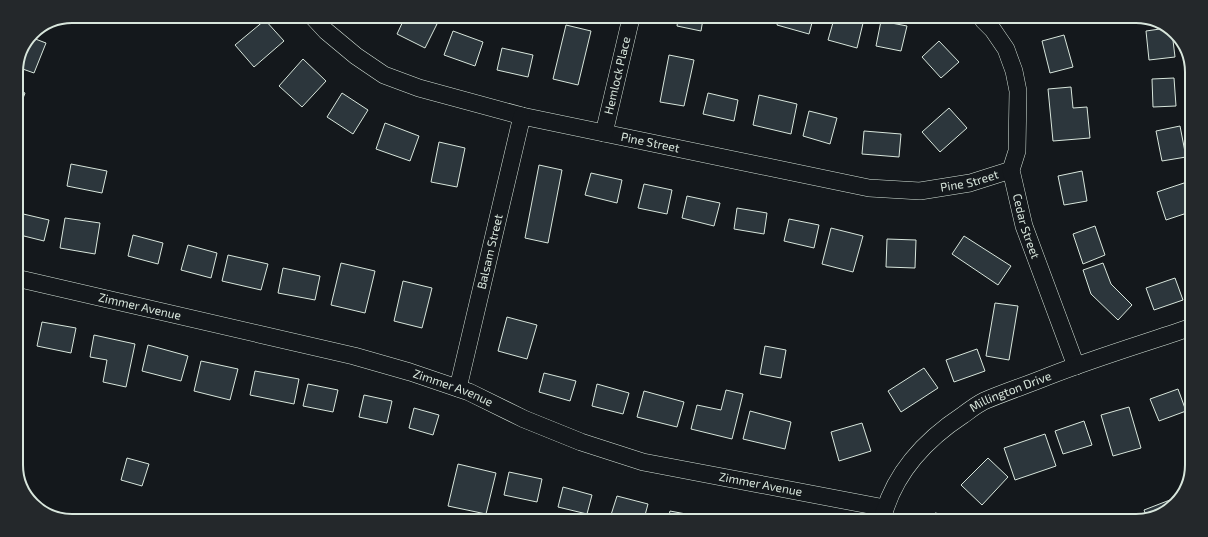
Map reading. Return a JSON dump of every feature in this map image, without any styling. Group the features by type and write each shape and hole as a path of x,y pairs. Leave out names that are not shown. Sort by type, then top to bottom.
{"street":[{"name":"Pine Street","path":"319,23 356,56 384,75 419,88 522,116 869,188 920,191 970,183 1011,170"},
{"name":"Hemlock Place","path":"604,133 630,23"},
{"path":"986,23 993,30 1006,49 1014,70 1018,91 1017,151 1011,170"},
{"name":"Balsam Street","path":"458,388 522,116"},
{"name":"Cedar Street","path":"1011,170 1024,226 1076,366"},
{"name":"Zimmer Avenue","path":"23,280 354,356 458,388 524,419 581,442 643,462 883,514"},
{"name":"Millington Drive","path":"883,514 897,483 910,462 929,440 949,424 982,402 1076,366 1185,329"}],"building":[{"path":"261,23 268,23 284,41 254,67 235,45"},
{"path":"402,23 437,24 425,48 397,34"},
{"path":"677,23 702,23 701,31 677,26"},
{"path":"777,23 812,23 809,34 777,25"},
{"path":"833,23 863,23 857,48 828,40"},
{"path":"881,23 891,23 907,26 901,51 876,46"},
{"path":"566,25 591,31 578,85 553,79"},
{"path":"1159,29 1171,37 1173,40 1175,57 1149,60 1146,31"},
{"path":"453,31 483,42 475,66 444,55"},
{"path":"1064,35 1073,67 1050,73 1042,41"},
{"path":"35,39 46,43 34,73 23,69 28,50"},
{"path":"939,41 959,62 941,78 922,57"},
{"path":"502,48 533,55 528,77 497,70"},
{"path":"669,55 694,60 684,106 660,102"},
{"path":"303,59 326,81 302,107 279,86"},
{"path":"1174,78 1176,106 1153,107 1152,79"},
{"path":"1071,87 1073,108 1087,107 1090,138 1053,141 1048,89"},
{"path":"342,93 368,110 353,134 327,117"},
{"path":"708,93 738,100 734,121 703,114"},
{"path":"759,95 797,104 791,134 753,125"},
{"path":"949,108 967,128 940,152 922,132"},
{"path":"809,111 837,118 830,144 803,136"},
{"path":"385,123 419,136 410,161 376,149"},
{"path":"1180,126 1185,157 1162,161 1156,131"},
{"path":"864,131 901,134 899,157 862,154"},
{"path":"439,142 465,148 457,187 431,182"},
{"path":"71,164 107,171 102,193 67,186"},
{"path":"539,165 562,170 548,243 525,238"},
{"path":"1082,171 1087,201 1064,205 1058,176"},
{"path":"591,173 622,180 617,203 585,195"},
{"path":"1185,183 1185,214 1166,220 1157,192"},
{"path":"644,184 672,190 667,214 638,208"},
{"path":"687,196 720,203 714,226 682,218"},
{"path":"737,208 767,213 764,234 734,229"},
{"path":"23,214 49,220 44,241 23,236"},
{"path":"65,218 100,223 95,254 60,248"},
{"path":"789,219 819,225 814,248 784,241"},
{"path":"1095,226 1105,255 1083,264 1073,234"},
{"path":"831,228 863,236 853,272 822,264"},
{"path":"133,235 163,243 158,264 128,256"},
{"path":"964,236 1011,266 998,285 952,254"},
{"path":"887,239 916,240 915,268 886,267"},
{"path":"188,245 217,253 211,278 181,270"},
{"path":"228,255 268,264 261,290 222,281"},
{"path":"341,263 375,271 365,313 331,305"},
{"path":"1103,263 1111,284 1132,305 1118,320 1091,294 1083,270"},
{"path":"283,268 320,276 315,300 278,293"},
{"path":"1175,278 1183,300 1154,310 1146,288"},
{"path":"403,281 432,288 422,328 394,321"},
{"path":"995,303 1018,306 1009,360 986,356"},
{"path":"507,317 537,325 527,359 498,351"},
{"path":"42,322 76,328 71,353 37,346"},
{"path":"94,335 135,344 126,387 103,382 107,360 90,357"},
{"path":"148,345 188,356 181,381 142,371"},
{"path":"765,346 786,350 781,378 760,374"},
{"path":"977,349 985,371 954,382 946,360"},
{"path":"201,361 238,369 230,400 194,391"},
{"path":"924,368 938,388 901,412 888,391"},
{"path":"255,371 299,379 294,404 250,395"},
{"path":"544,373 576,381 570,401 539,392"},
{"path":"308,384 338,390 333,412 303,406"},
{"path":"597,384 629,393 623,414 592,406"},
{"path":"1178,389 1185,411 1159,421 1150,399"},
{"path":"726,390 743,394 732,439 691,429 697,405 721,410"},
{"path":"644,391 684,402 677,427 637,417"},
{"path":"364,395 392,401 387,423 359,417"},
{"path":"1129,407 1141,448 1113,456 1101,415"},
{"path":"414,408 439,415 433,435 409,428"},
{"path":"750,411 791,422 785,449 743,439"},
{"path":"1084,421 1092,445 1063,454 1055,431"},
{"path":"862,423 871,451 839,461 831,432"},
{"path":"1045,434 1056,466 1015,480 1004,448"},
{"path":"127,458 149,464 142,486 121,480"},
{"path":"988,458 1008,477 982,505 961,485"},
{"path":"458,464 496,473 486,514 448,506"},
{"path":"509,472 542,479 537,502 504,495"},
{"path":"563,487 592,495 587,514 558,507"},
{"path":"617,496 648,504 645,514 611,514"},
{"path":"1170,500 1155,510 1145,513 1144,510"},
{"path":"670,511 686,514 669,514"}]}
